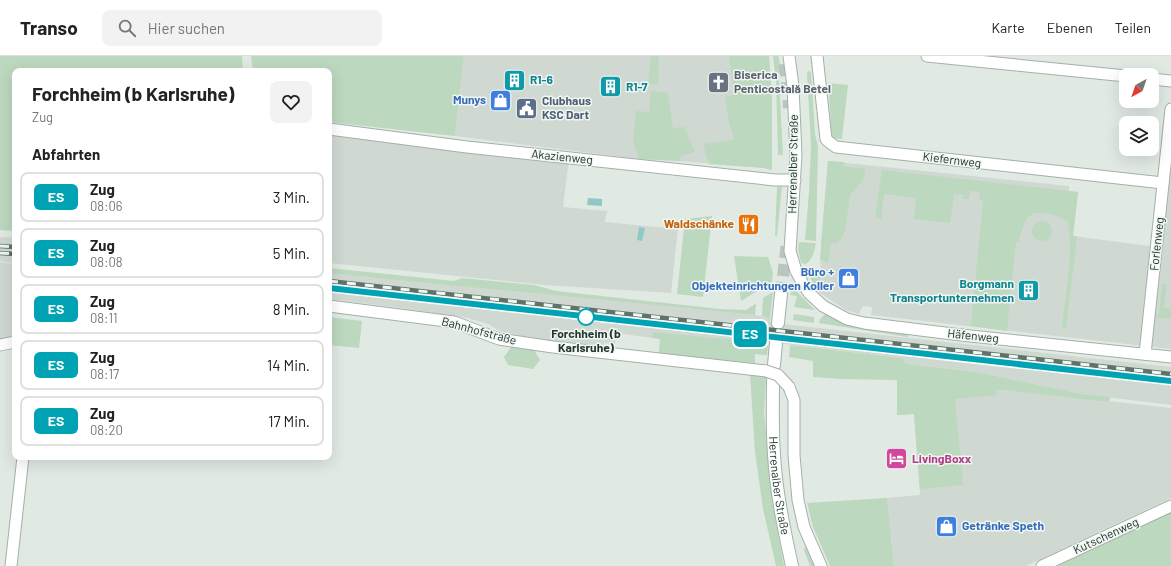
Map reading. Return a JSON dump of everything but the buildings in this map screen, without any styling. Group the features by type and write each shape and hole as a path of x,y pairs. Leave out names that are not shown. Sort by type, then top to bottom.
{"main road":[{"path":"778,323 781,294"},
{"name":"Herrenalber Straße","path":"776,343 771,372 774,454 780,502 792,566"}],"street":[{"name":"Herrenalber Straße","path":"789,56 793,90 796,155 790,251 796,271"},
{"name":"Kiefernweg","path":"817,56 826,139 836,146 1163,184"},
{"path":"927,56 1119,75"},
{"path":"1159,80 1171,81"},
{"name":"Forlenweg","path":"1145,354 1171,109"},
{"name":"Akazienweg","path":"332,129 467,147 760,178 794,180"},
{"name":"Häfenweg","path":"796,271 808,293 823,306 847,319 864,323 1171,357"},
{"name":"Bahnhofstraße","path":"332,306 454,322 499,338 553,347 771,372 778,375 789,386"},
{"path":"0,345 12,343"},
{"name":"Herrenalber Straße","path":"789,386 794,400 794,455 798,500 804,527 822,566"},
{"path":"11,566 23,460"},
{"name":"Kutschenweg","path":"1042,566 1171,506"}],"shaded area":[{"path":"464,56 769,56 772,98 772,170 764,168 680,161 639,159 455,136"},
{"path":"1171,129 1171,349 871,315 872,307 863,306 859,314 846,310 820,293 821,242 828,161 1069,186 1069,191 1078,192 1073,236 1157,247"},
{"path":"332,133 569,158 563,207 607,211 605,222 678,229 671,293 545,285 332,263"},
{"path":"0,237 12,238 12,263 0,261"},
{"path":"0,262 12,264 12,337 0,341"},
{"path":"332,273 755,315 771,318 770,322 792,325 1171,367 1171,405 1081,394 977,372 906,364 902,358 768,342 767,355 755,354 755,363 659,354 660,339 616,333 615,344 604,343 603,349 586,347 529,338 500,331 488,324 467,318 332,299"},
{"path":"909,379 1171,408 1171,498 1026,566 894,566 887,498 920,495 914,414 897,415"}],"green space":[{"path":"0,56 242,56 243,68 12,68 12,231 0,230"},
{"path":"251,56 464,56 455,136 332,122 332,68 253,68"},
{"path":"651,56 659,56 658,85 648,84"},
{"path":"729,56 769,56 772,98 772,170 764,168 709,164 703,144 734,140 729,122 725,97 735,95"},
{"path":"773,56 778,56 779,58 781,73 779,74 775,73"},
{"path":"808,71 811,72 815,134 818,146 816,241 805,240 811,145"},
{"path":"779,79 783,155 778,155 776,81"},
{"path":"828,83 848,85 842,139 832,138"},
{"path":"651,91 668,93 673,128 684,127 695,152 681,156 680,161 639,159 633,141 636,111 649,112"},
{"path":"828,161 844,162 843,166 865,169 864,179 850,195 845,231 837,243 831,243 828,262 820,260"},
{"path":"882,170 1078,192 1073,236 1077,236 1066,329 1062,328 1070,261 1070,234 1068,222 1052,214 1043,213 1034,213 1026,219 1018,242 1016,242 1007,331 971,326 983,201 979,200 980,192 970,191 969,199 963,199 963,195 954,194 950,223 914,219 916,198 884,194 881,219 875,217"},
{"path":"782,186 777,236 775,236 777,187"},
{"path":"712,216 703,297 677,294 685,219"},
{"path":"1042,221 1049,224 1052,231 1049,238 1042,241 1035,238 1032,231 1035,224"},
{"path":"799,242 816,243 812,258 806,264 801,263 798,250"},
{"path":"734,256 768,257 773,273 772,282 741,301"},
{"path":"332,268 454,281 462,278 534,285 556,291 720,309 746,310 755,304 755,315 332,273"},
{"path":"820,270 820,293 814,287 810,277 813,272"},
{"path":"1162,284 1167,284 1164,308 1171,309 1171,319 1153,317 1159,314"},
{"path":"792,289 796,291 815,310 794,307 797,296 790,295"},
{"path":"773,292 770,318 762,316 763,298"},
{"path":"826,313 908,333 908,337 819,323 820,319"},
{"path":"794,314 814,317 814,323 793,320"},
{"path":"332,317 362,321 359,348 332,345"},
{"path":"653,332 768,342 767,355 755,354 755,363 659,354 660,339 652,338"},
{"path":"790,345 902,358 906,364 977,372 1081,394 1110,397 1109,402 996,389 997,395 955,399 963,485 920,489 914,414 897,415 897,380 813,377 813,361 789,357"},
{"path":"511,347 534,350 540,360 533,369 508,365 504,357"},
{"path":"750,374 766,377 764,412 773,505 784,566 776,566 763,509 755,452"},
{"path":"887,498 894,566 830,566 813,527 807,503"},
{"path":"1171,512 1171,566 1057,566"},
{"path":"805,546 814,566 810,566 804,550"}],"water":[{"path":"588,198 602,199 602,206 587,205"},
{"path":"639,227 645,228 642,241 637,240"}],"tunnel":[{"path":"785,64 789,108"},
{"path":"781,294 787,242"},
{"path":"776,343 778,323"}],"railway":[{"path":"0,246 12,247"},
{"path":"0,253 12,254"},
{"path":"332,281 1171,374"},
{"path":"332,288 1171,381"}],"train":[{"name":"ES","path":"332,288 1171,381"}],"place":[{"name":"R1-6","path":"515,80"},
{"name":"Biserica Penticostală Betel","path":"718,82"},
{"name":"R1-7","path":"610,87"},
{"name":"Munys","path":"501,100"},
{"name":"Clubhaus KSC Dart","path":"527,108"},
{"name":"Waldschänke","path":"749,224"},
{"name":"Büro + Objekteinrichtungen Koller","path":"849,279"},
{"name":"Borgmann Transportunternehmen","path":"1029,291"},
{"name":"Forchheim (b Karlsruhe)","path":"586,317"},
{"name":"LivingBoxx","path":"896,459"},
{"name":"Getränke Speth","path":"947,526"}]}
